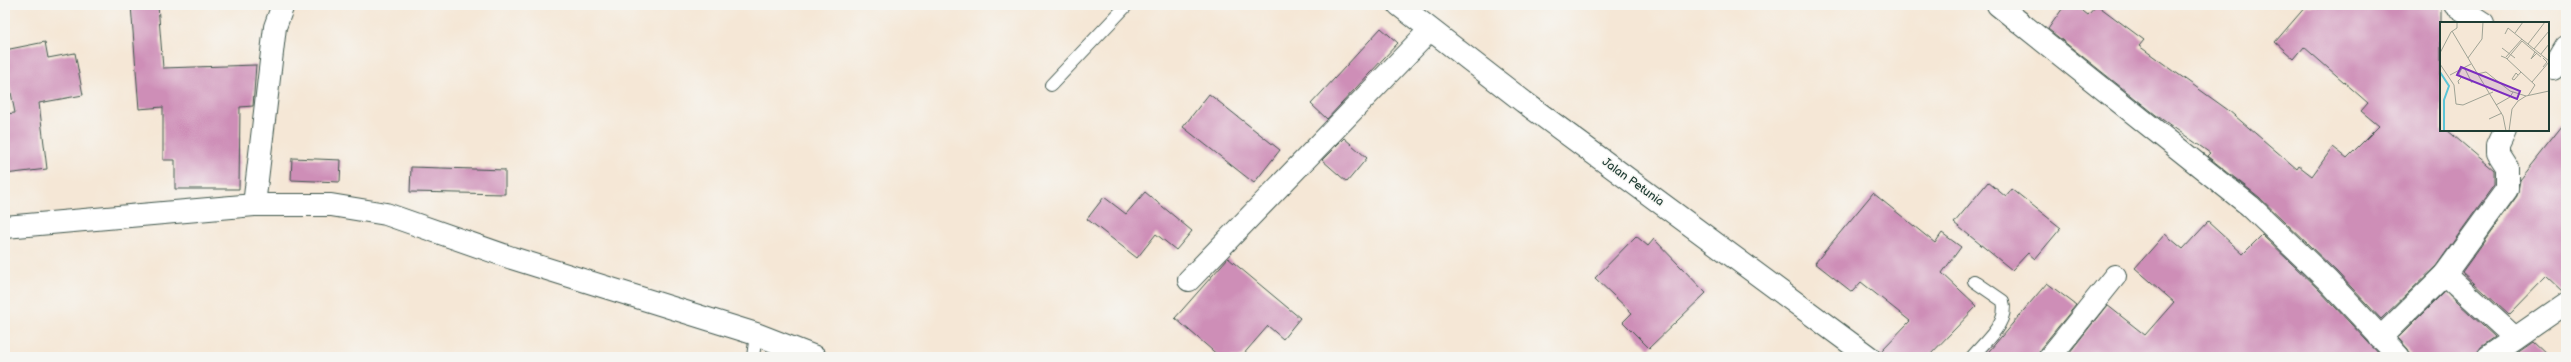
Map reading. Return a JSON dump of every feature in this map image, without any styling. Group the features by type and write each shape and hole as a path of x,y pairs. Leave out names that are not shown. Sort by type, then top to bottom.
{"street":[{"path":"254,205 275,27 283,5"},
{"name":"Jalan Petunia","path":"1399,5 1430,30 1866,356"},
{"path":"1998,5 2250,206 2328,281 2399,357"},
{"path":"2455,5 2480,22"},
{"path":"1189,280 1430,30"},
{"path":"2550,70 2566,47"},
{"path":"2380,338 2445,274 2507,189 2507,167 2498,154 2498,145 2505,131"},
{"path":"5,227 254,205 331,205 386,214 512,258 756,334 815,357"},
{"path":"2445,274 2515,338"},
{"path":"2050,357 2115,276"},
{"path":"2488,357 2566,303"}],"lane":[{"path":"1051,85 1126,5"},
{"path":"1972,357 2003,320 2006,310 2003,301 1974,281"},
{"path":"753,357 756,334"}],"building":[{"path":"131,5 158,5 163,68 256,65 253,106 240,107 239,189 175,189 175,160 163,160 163,107 139,109"},
{"path":"2065,5 2075,5 2088,15 2097,5 2144,40 2139,46 2228,110 2297,169 2299,166 2312,176 2333,147 2347,158 2379,126 2361,111 2368,103 2304,47 2294,59 2275,42 2307,5 2441,5 2440,131 2448,131 2494,170 2494,185 2436,266 2381,319 2337,272 2259,197 2207,156 2210,153 2156,115 2048,29"},
{"path":"1381,28 1398,43 1327,119 1311,104"},
{"path":"45,42 48,58 75,53 83,95 39,103 47,169 5,174 5,114 15,113 5,62 5,50"},
{"path":"1209,94 1280,150 1254,183 1183,127"},
{"path":"2566,122 2566,291 2562,292 2546,277 2509,315 2462,272 2517,196 2520,180"},
{"path":"1344,138 1367,158 1347,182 1322,160"},
{"path":"292,158 341,160 340,182 291,180"},
{"path":"411,167 505,170 505,194 410,192"},
{"path":"1988,182 2006,197 2012,189 2061,228 2035,259 2028,253 2012,270 1954,223"},
{"path":"1145,192 1192,231 1176,250 1156,234 1137,258 1087,219 1104,197 1126,214"},
{"path":"1873,193 1935,243 1942,233 1961,247 1942,273 1977,306 1928,357 1881,357 1880,352 1910,321 1861,282 1852,292 1815,263"},
{"path":"2208,222 2243,254 2262,235 2319,290 2382,357 2066,357 2107,305 2145,335 2174,302 2135,268 2165,234 2183,249"},
{"path":"1636,236 1648,246 1654,239 1706,293 1649,348 1623,322 1632,313 1595,278"},
{"path":"1228,258 1300,318 1283,339 1268,326 1241,357 1220,357 1175,318"},
{"path":"2047,283 2076,305 2040,349 2038,357 1984,357"},
{"path":"2445,291 2495,337 2481,347 2476,357 2411,357 2408,349 2398,338"},
{"path":"2533,341 2550,357 2510,357"}]}
